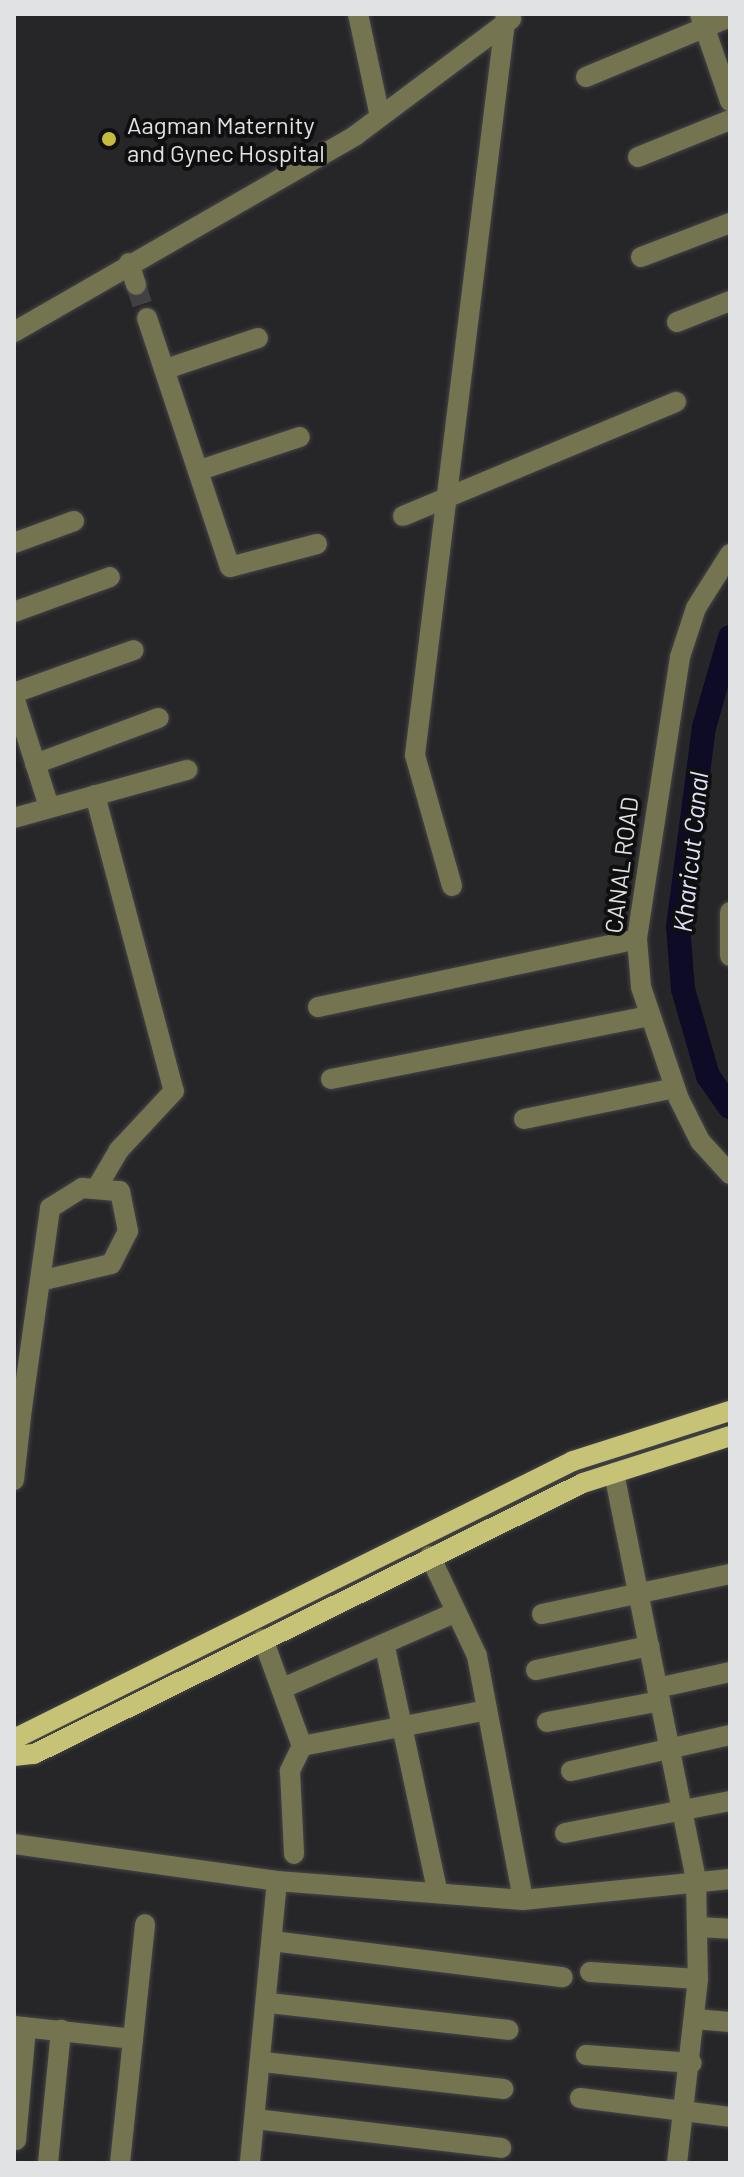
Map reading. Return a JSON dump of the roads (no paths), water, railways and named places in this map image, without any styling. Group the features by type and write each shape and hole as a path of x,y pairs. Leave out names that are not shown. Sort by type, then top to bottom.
{"main road":[{"path":"14,1739 573,1461 730,1411"},
{"path":"14,1756 34,1754 430,1556 614,1473 730,1436"}],"street":[{"path":"358,14 380,117"},
{"path":"14,332 380,117 509,17"},
{"path":"452,886 415,755 509,17"},
{"path":"586,77 702,20 730,17"},
{"path":"702,20 729,96"},
{"path":"638,157 730,120"},
{"path":"641,257 730,223"},
{"path":"129,263 136,285"},
{"path":"677,322 730,301"},
{"path":"147,318 230,567 317,544"},
{"path":"166,369 258,338"},
{"path":"403,516 676,402"},
{"path":"200,470 300,437"},
{"path":"14,543 74,521"},
{"name":"CANAL ROAD","path":"730,554 696,608 680,657 637,939 650,1016 675,1088 700,1141 730,1174"},
{"path":"14,612 110,577"},
{"path":"49,807 16,706 134,650"},
{"path":"35,764 159,718"},
{"path":"14,818 187,770"},
{"path":"95,795 174,1091 119,1150 96,1189"},
{"path":"730,912 730,956"},
{"path":"318,1007 637,939"},
{"path":"331,1079 650,1016"},
{"path":"524,1119 675,1088"},
{"path":"14,1480 40,1281 50,1208 82,1188 120,1191 128,1231 111,1264 40,1281"},
{"path":"614,1473 696,1879 698,1979 688,2112 677,2163"},
{"path":"430,1556 477,1656 523,1900"},
{"path":"542,1614 730,1574"},
{"path":"283,1688 385,1647 456,1612"},
{"path":"263,1639 302,1746 290,1771 294,1854"},
{"path":"536,1670 649,1646"},
{"path":"385,1647 437,1890"},
{"path":"547,1722 659,1694 730,1672"},
{"path":"302,1746 403,1723 487,1710"},
{"path":"571,1771 730,1735"},
{"path":"565,1833 682,1814 730,1801"},
{"path":"14,1844 277,1881 437,1890 523,1900 696,1879 730,1879"},
{"path":"250,2163 269,2003 277,1881"},
{"path":"120,2163 145,1924"},
{"path":"697,1927 730,1929"},
{"path":"272,1941 563,1977"},
{"path":"590,1972 698,1979"},
{"path":"269,2003 508,2030"},
{"path":"695,2019 730,2022"},
{"path":"16,2140 20,2026 133,2039"},
{"path":"48,2163 61,2030"},
{"path":"586,2055 692,2063"},
{"path":"263,2062 503,2089"},
{"path":"580,2098 730,2117"},
{"path":"255,2119 501,2148"}],"waterway":[{"name":"Kharicut Canal","path":"730,637 704,727 678,926 683,989 708,1076 730,1107"}],"tunnel":[{"path":"136,285 147,318"}],"place":[{"name":"Aagman Maternity and Gynec Hospital","path":"109,139"}]}
